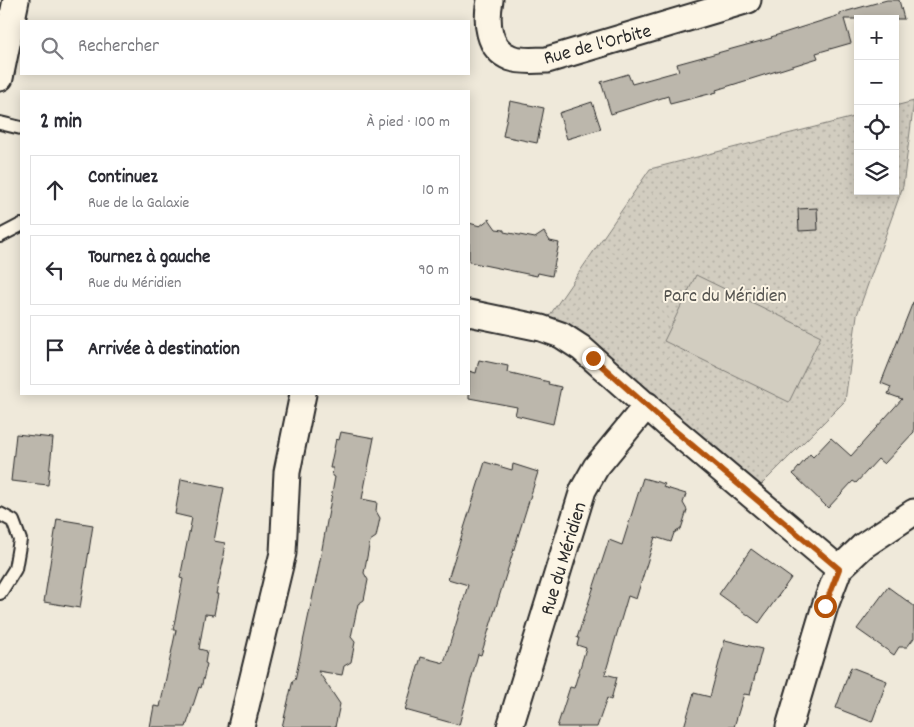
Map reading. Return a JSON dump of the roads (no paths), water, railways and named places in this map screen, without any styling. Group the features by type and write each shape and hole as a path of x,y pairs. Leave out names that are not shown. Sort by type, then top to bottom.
{"street":[{"path":"0,78 16,0"},
{"name":"Rue de l'Orbite","path":"490,0 488,29 496,47 510,58 527,61 547,60 748,0"},
{"path":"470,313 541,328 561,335 581,348 667,424 839,569"},
{"path":"241,727 283,553 286,523 287,472 303,395"},
{"name":"Rue du Méridien","path":"510,727 583,490 596,467 647,406"},
{"path":"789,727 825,606 839,569 863,546 914,512"}],"lane":[{"path":"0,123 20,128"},
{"path":"0,236 20,226"},
{"path":"0,514 13,521 20,540 15,569 0,593"}],"park label":[{"name":"Parc du Méridien","path":"725,294"}]}
